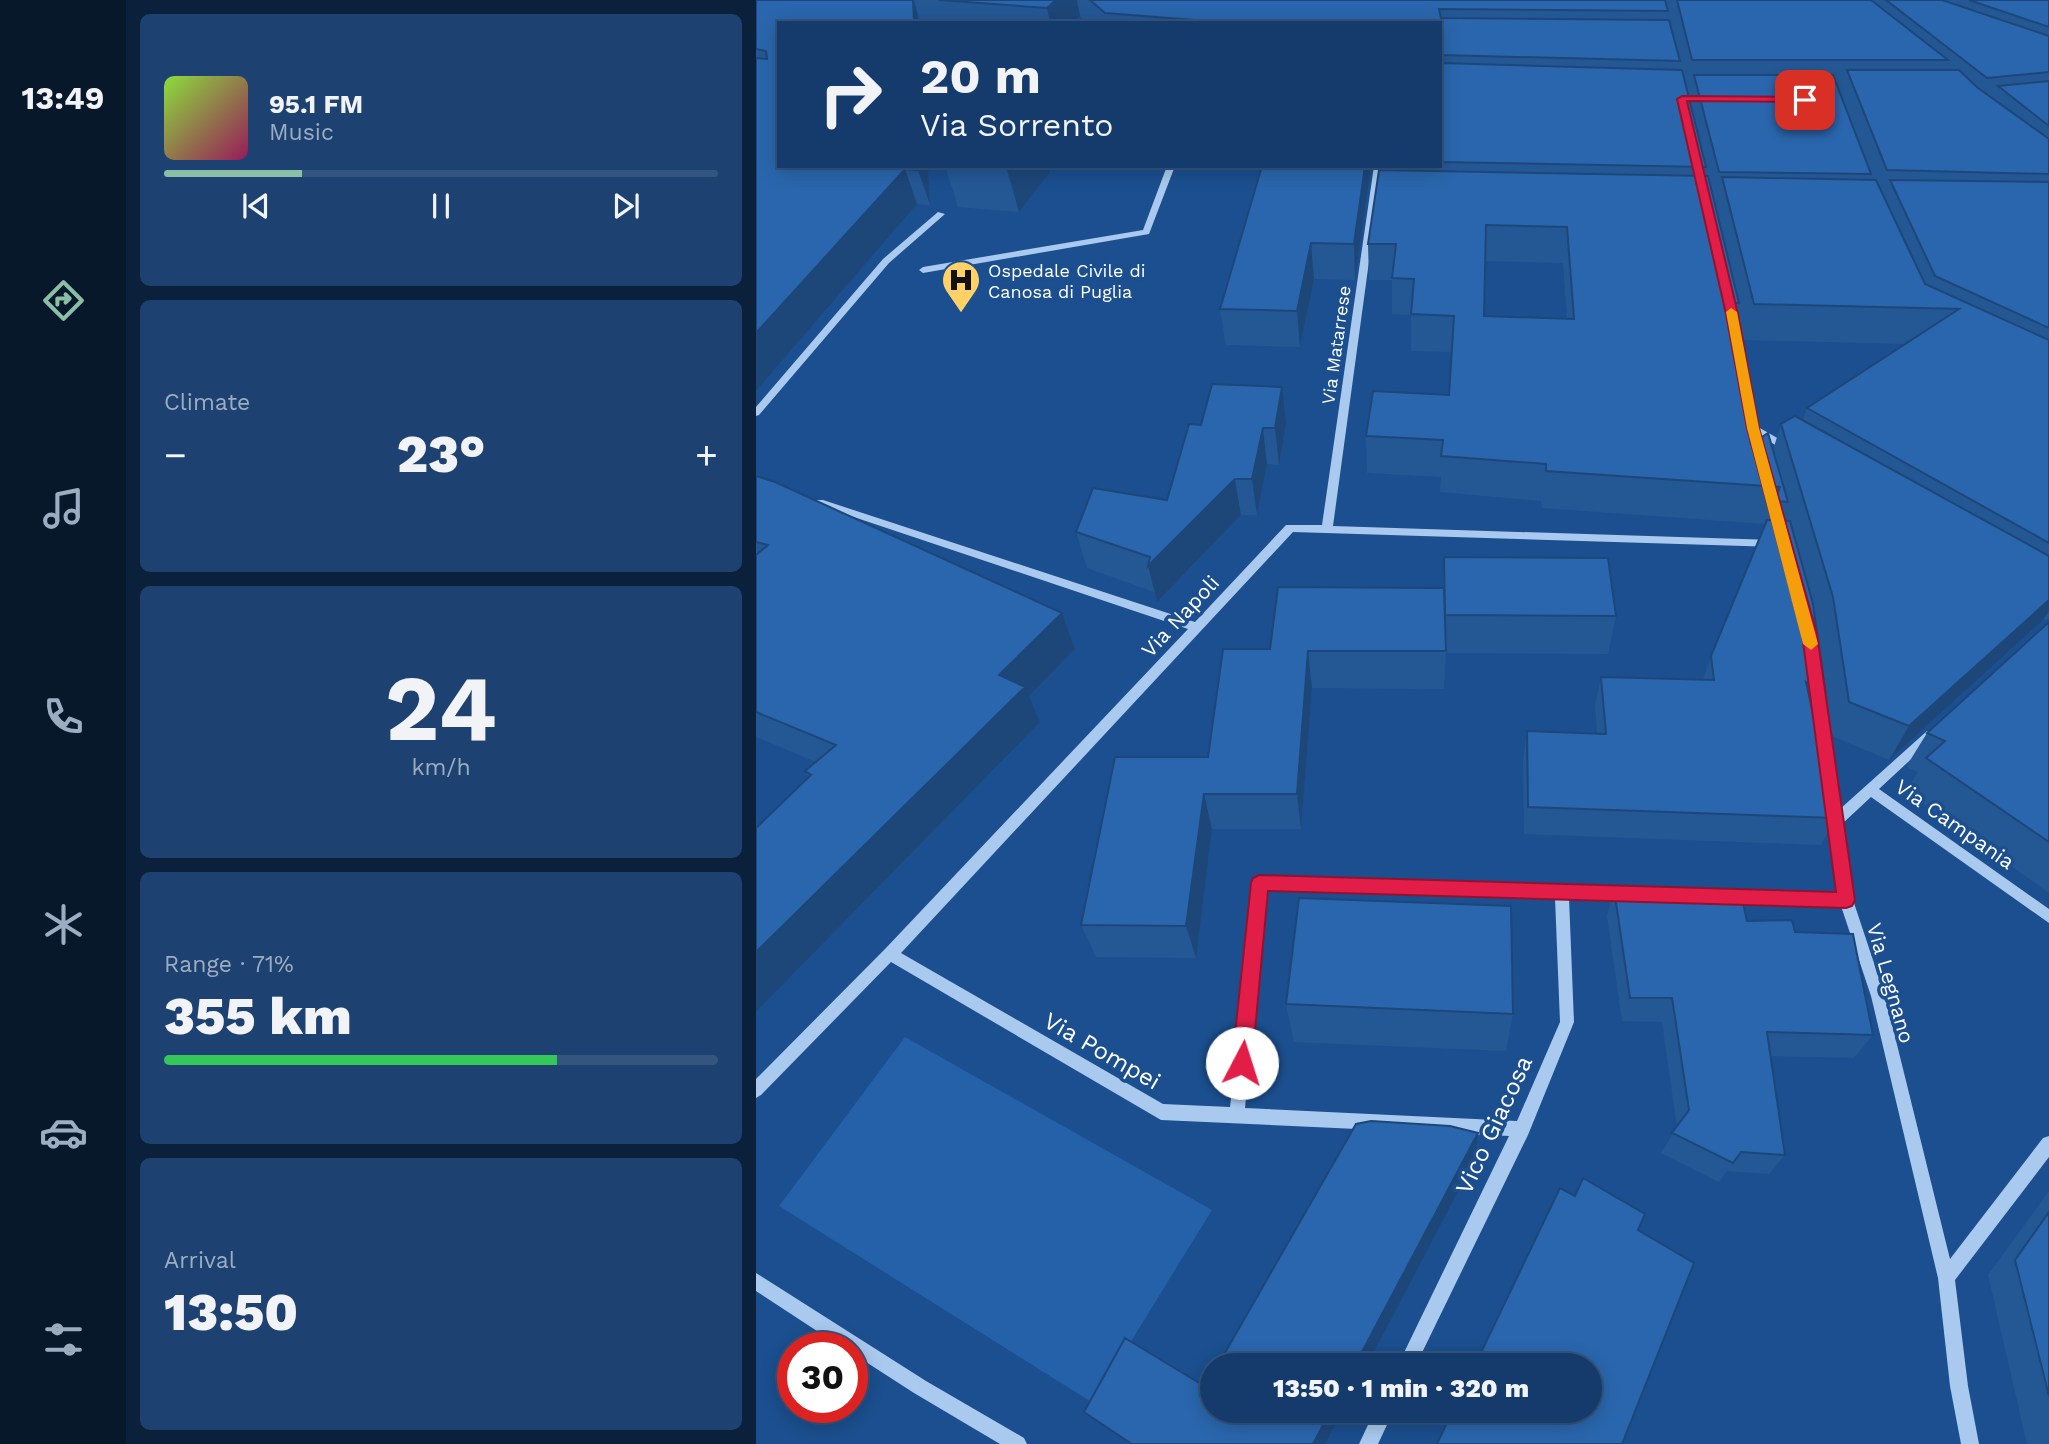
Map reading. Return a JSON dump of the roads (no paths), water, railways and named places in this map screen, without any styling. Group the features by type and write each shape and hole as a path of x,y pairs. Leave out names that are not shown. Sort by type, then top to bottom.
{"street":[{"path":"923,270 1146,232 1170,168"},
{"name":"Via Matarrese","path":"1327,529 1378,168"},
{"path":"1372,200 1386,200"},
{"path":"756,413 886,261 941,214"},
{"path":"1729,300 1753,428 1764,467"},
{"path":"1753,428 1800,456"},
{"path":"819,502 1196,627"},
{"name":"Via Napoli","path":"756,1090 890,954 1290,528 1784,538"},
{"name":"Via Legnano","path":"1817,687 1846,900 1878,996 1947,1278 1959,1386 1970,1444"},
{"path":"1835,822 1940,726"},
{"name":"Via Campania","path":"1870,790 2049,917"},
{"path":"1237,1114 1259,883 1643,894"},
{"name":"Vico Giacosa","path":"1413,1353 1522,1129 1567,1022 1562,892"},
{"path":"1711,896 1846,900"},
{"name":"Via Pompei","path":"890,954 1161,1112 1522,1129"},
{"path":"1947,1278 2049,1144"},
{"path":"756,1281 920,1387 1018,1444"},
{"path":"1368,1444 1378,1423"}],"place":[{"name":"Ospedale Civile di Canosa di Puglia","path":"961,314"}]}
